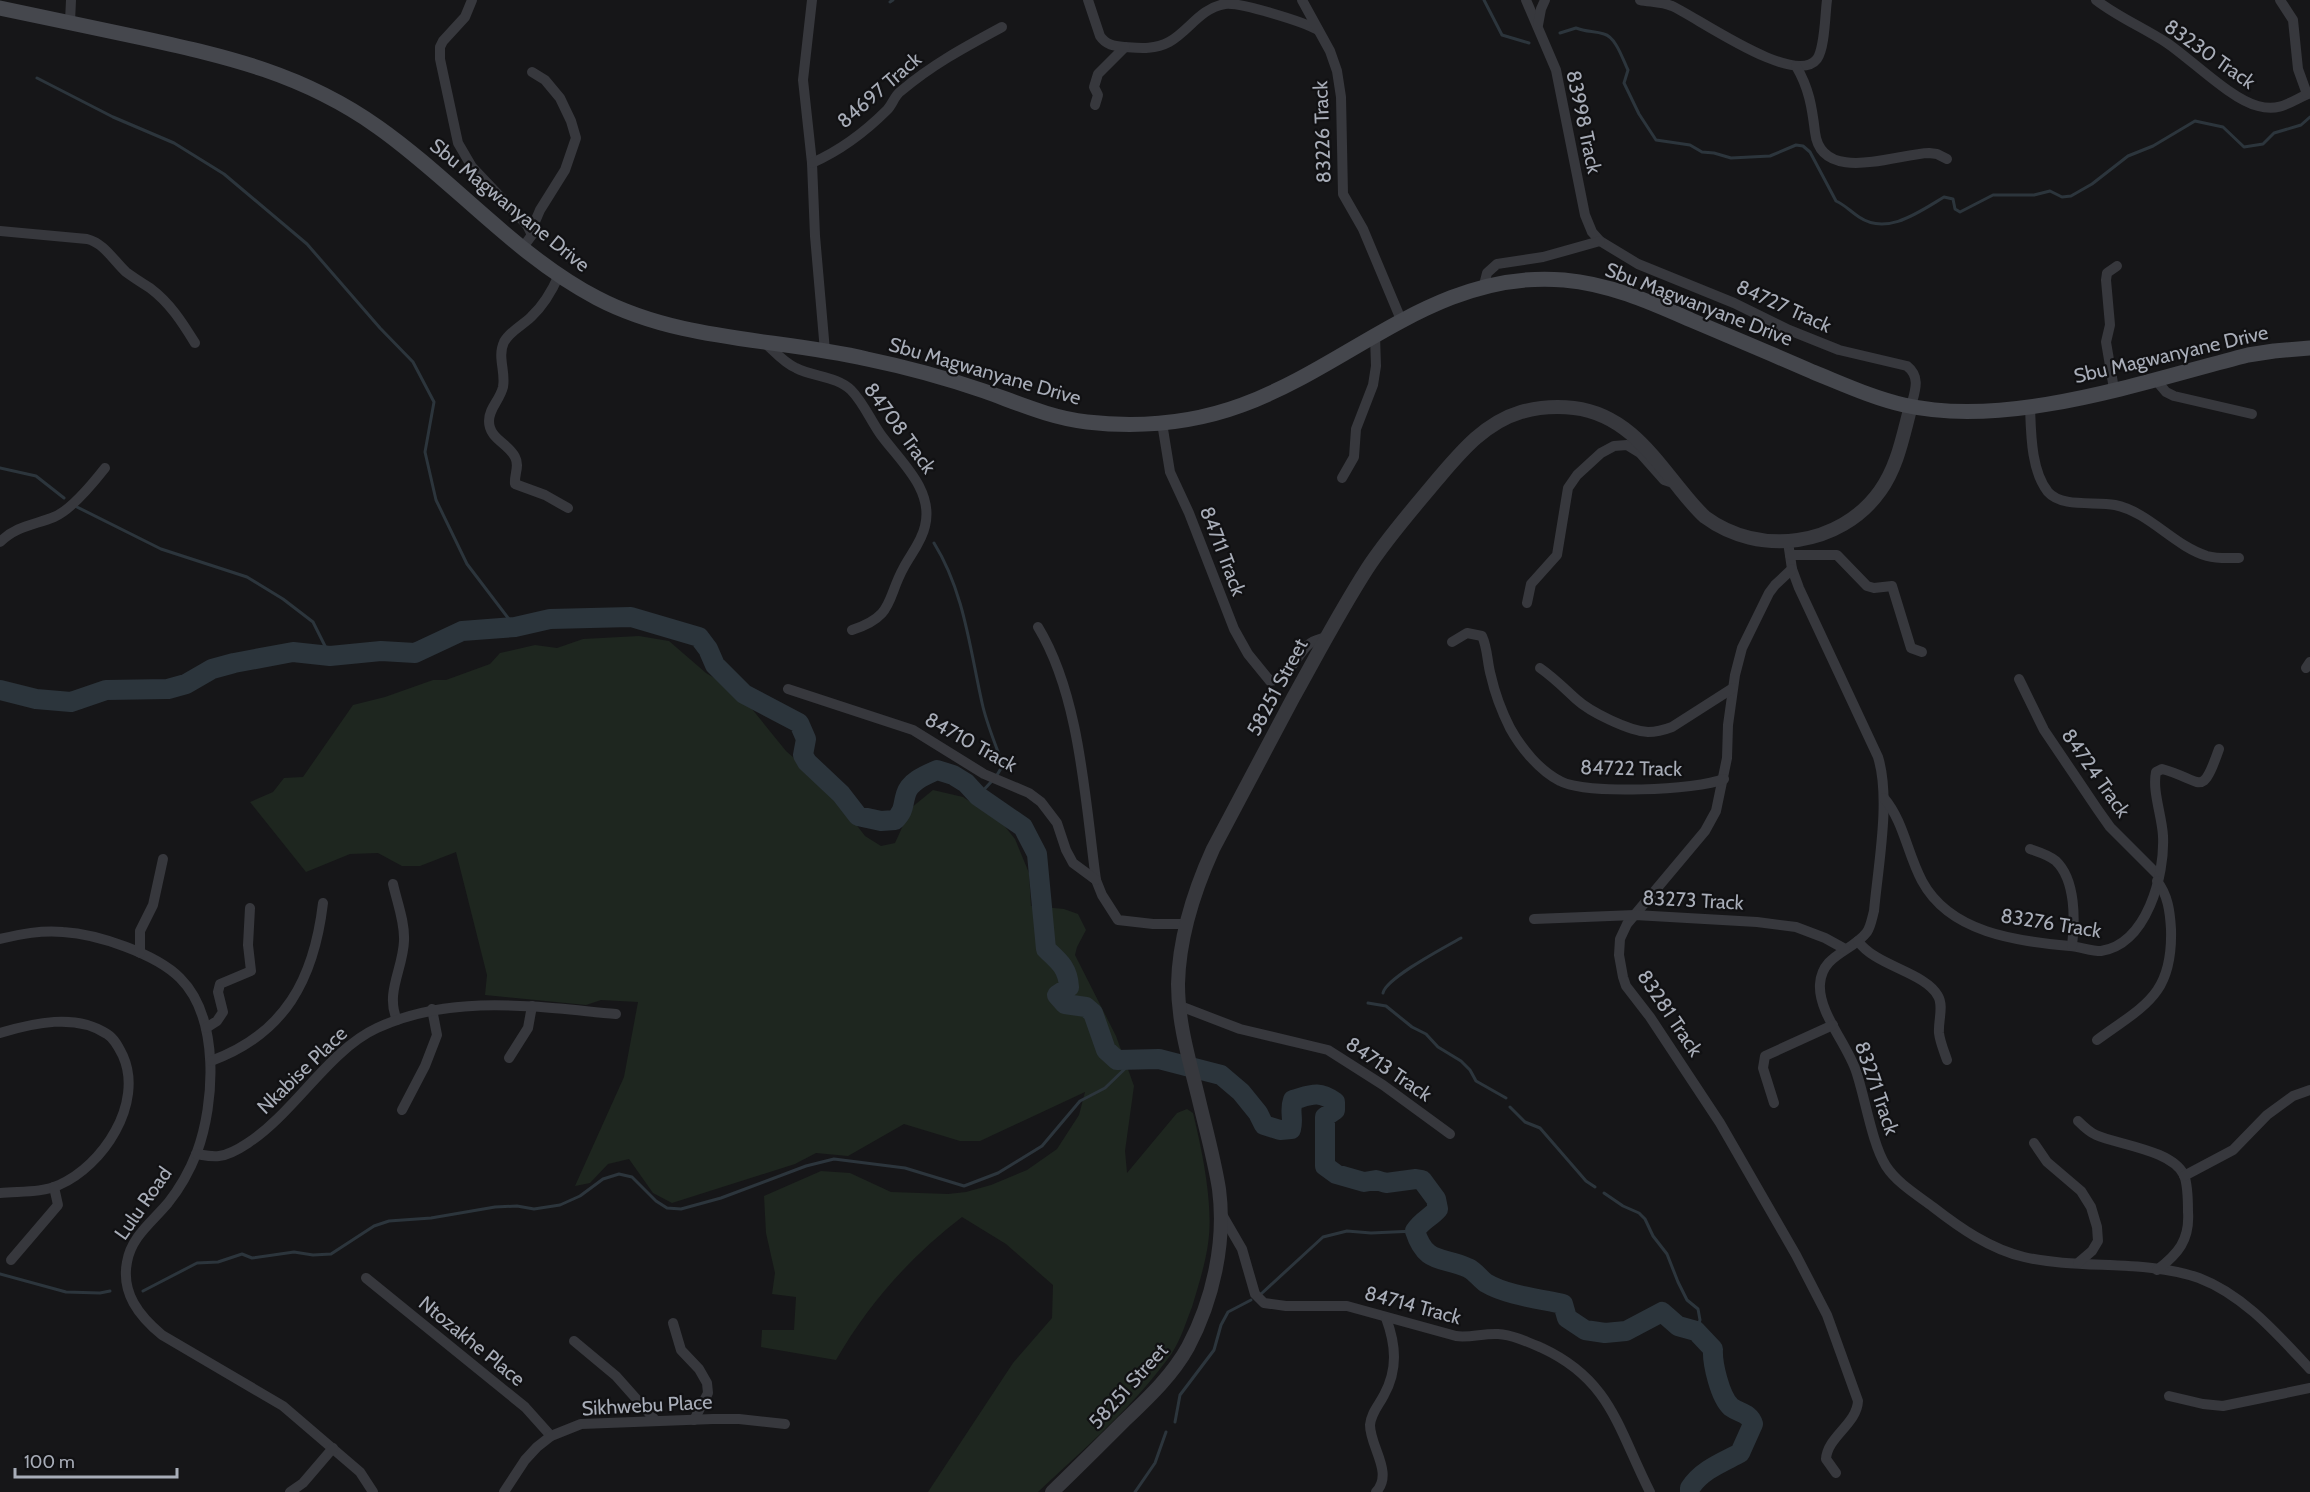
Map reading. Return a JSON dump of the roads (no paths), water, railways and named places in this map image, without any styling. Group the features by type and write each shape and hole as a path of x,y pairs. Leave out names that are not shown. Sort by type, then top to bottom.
{"main road":[{"name":"Sbu Magwanyane Drive","path":"0,8 230,57 318,91 385,132 559,275 592,296 640,317 694,332 825,351 882,362 980,389 1036,411 1068,419 1123,425 1162,423 1202,417 1242,405 1280,388 1444,299 1484,285 1522,280 1550,279 1582,282 1613,289 1860,391 1911,406 1976,410 2030,407 2248,356 2310,348"}],"street":[{"path":"70,22 71,0"},
{"path":"472,0 465,17 440,47 440,59 458,143 472,167 531,231"},
{"path":"812,0 802,80 812,163 815,236 825,351"},
{"path":"1088,0 1096,29 1103,41 1115,47 1139,50 1168,42 1203,13 1224,2 1290,18 1318,30"},
{"name":"83226 Track","path":"1302,0 1330,51 1340,82 1342,194 1362,229 1402,321"},
{"name":"83998 Track","path":"1526,0 1556,70 1585,215 1592,232 1604,245"},
{"path":"1538,25 1545,0"},
{"path":"1640,0 1665,4 1746,47 1782,63 1796,66 1808,66 1820,54 1827,0"},
{"name":"83230 Track","path":"2096,0 2123,19 2166,43 2248,103 2265,107 2287,106 2308,94"},
{"path":"2280,0 2293,20 2298,69 2308,94"},
{"name":"84697 Track","path":"812,163 835,151 867,127 887,110 898,93 940,60 1002,27"},
{"path":"1095,105 1098,95 1094,87 1098,74 1125,47"},
{"path":"1796,66 1809,91 1819,147 1831,158 1850,164 1929,153 1947,159"},
{"path":"523,247 531,240 531,231 540,210 565,170 576,138 560,98 545,80 532,72"},
{"path":"0,231 87,238 98,243 132,277 151,289 168,304 195,343"},
{"path":"1484,285 1487,273 1497,264 1604,245"},
{"name":"84727 Track","path":"1604,245 1638,264 1734,303 1789,330 1839,350 1907,366 1913,370 1916,383 1911,406"},
{"path":"2114,389 2106,342 2110,325 2106,280 2108,273 2117,266"},
{"path":"559,275 546,300 532,316 507,337 501,351 503,388 492,407 489,422 494,436 511,449 516,457 518,466 514,482 518,486 545,495 568,508"},
{"path":"1342,478 1354,457 1356,429 1373,385 1376,366 1375,336"},
{"name":"84708 Track","path":"764,342 795,368 837,381 851,389 880,434 921,487 925,500 926,525 895,582 892,599 874,621 852,630"},
{"path":"2155,379 2166,392 2174,396 2252,414"},
{"name":"58251 Street","path":"1052,1492 1154,1392 1172,1371 1201,1320 1218,1257 1220,1210 1213,1160 1186,1052 1180,1006 1178,984 1186,924 1213,849 1326,637 1367,568 1405,517 1470,443 1505,418 1534,408 1581,409 1606,416 1635,436 1704,515 1719,525 1752,539 1789,549 1840,526 1871,502 1881,490 1896,459 1911,406"},
{"path":"2030,407 2032,447 2043,483 2051,494 2064,501 2115,505 2136,513 2198,552 2219,558 2239,558"},
{"name":"84711 Track","path":"1162,423 1170,472 1190,513 1234,629 1258,667 1266,677 1273,681 1288,670 1308,644 1326,637"},
{"path":"1527,603 1531,584 1557,555 1568,488 1577,475 1601,453 1614,446 1627,445 1640,453 1664,480 1676,484"},
{"path":"0,542 19,528 56,516 92,485 105,468"},
{"path":"1789,549 1837,555 1867,586 1874,588 1893,586 1911,648 1922,652"},
{"name":"83271 Track","path":"1789,549 1792,569 1811,617 1878,757 1883,778 1884,798 1874,911 1867,932 1829,961 1821,975 1820,984 1822,1002 1856,1070 1882,1158 1898,1180 1952,1221 1996,1248 2025,1257 2157,1270 2198,1278 2226,1293 2255,1314 2310,1369"},
{"name":"83281 Track","path":"1792,569 1775,585 1742,648 1733,688 1724,779 1716,811 1711,822 1623,931 1620,939 1620,968 1626,986 1650,1017 1720,1123 1796,1254 1827,1315 1858,1401 1854,1413 1828,1449 1826,1459 1836,1473"},
{"path":"1038,627 1049,645 1074,725 1096,880 1102,895 1118,920 1153,924 1186,924"},
{"name":"84722 Track","path":"1452,642 1467,633 1482,636 1491,676 1510,728 1527,753 1558,781 1579,787 1629,789 1688,788 1724,779"},
{"path":"1540,668 1591,709 1616,722 1641,731 1661,731 1672,727 1733,688"},
{"name":"84724 Track","path":"2019,679 2044,730 2098,810 2110,827 2158,879"},
{"name":"84710 Track","path":"788,689 913,730 984,774 1029,793 1041,802 1058,823 1066,850 1073,863 1096,880"},
{"name":"83276 Track","path":"1884,798 1903,828 1923,882 1946,912 1958,920 1991,932 2035,943 2101,951 2118,946 2144,918 2150,908 2158,879 2163,836 2155,773 2162,769 2195,782 2203,782 2209,777 2219,749"},
{"path":"2030,849 2054,860 2066,879 2072,899 2074,924 2072,946"},
{"path":"140,953 140,931 153,905 163,859"},
{"path":"2097,1040 2147,1003 2163,983 2170,961 2170,921 2166,896 2158,879"},
{"path":"393,884 405,938 400,968 392,992 392,1004 397,1020"},
{"path":"211,1061 236,1052 254,1040 272,1026 292,999 309,969 319,938 323,903"},
{"path":"206,1028 220,1018 223,1012 218,992 219,984 251,971 248,945 250,908"},
{"name":"83273 Track","path":"1534,919 1635,915 1757,922 1796,927 1825,938 1845,949"},
{"name":"Lulu Road","path":"0,939 26,933 65,932 103,941 140,953 170,970 190,991 206,1028 211,1061 206,1118 196,1154 184,1178 169,1201 147,1225 129,1251 126,1264 126,1285 133,1304 148,1323 162,1335 283,1406 360,1472 373,1492"},
{"path":"1858,941 1868,954 1924,983 1937,994 1940,1004 1939,1032 1947,1060"},
{"name":"Nkabise Place","path":"196,1154 216,1157 226,1155 255,1138 282,1115 318,1076 357,1041 375,1029 397,1020 432,1009 466,1006 532,1006 616,1014"},
{"path":"509,1058 528,1028 532,1006"},
{"name":"84713 Track","path":"1180,1006 1240,1029 1328,1050 1383,1085 1450,1134"},
{"path":"402,1110 425,1066 437,1035 432,1009"},
{"path":"0,1033 26,1025 53,1022 80,1024 99,1029 110,1035 124,1059 128,1091 124,1114 113,1134 85,1169 54,1187 0,1193"},
{"path":"1774,1103 1763,1068 1765,1056 1833,1025"},
{"path":"2184,1176 2233,1150 2266,1115 2293,1096 2310,1090"},
{"path":"2078,1121 2094,1135 2168,1160 2184,1176 2189,1221 2187,1236 2180,1250 2157,1270"},
{"path":"2034,1143 2047,1162 2081,1191 2091,1207 2098,1234 2096,1246 2078,1263"},
{"path":"11,1260 58,1206 54,1187"},
{"name":"84714 Track","path":"1220,1210 1242,1249 1252,1287 1258,1299 1264,1303 1347,1306 1456,1336 1497,1334 1511,1336 1556,1355 1578,1369 1594,1384 1613,1412 1650,1492"},
{"name":"Ntozakhe Place","path":"366,1278 525,1407 551,1436"},
{"path":"1376,1492 1382,1482 1382,1468 1372,1441 1370,1421 1385,1394 1391,1376 1395,1349 1386,1318"},
{"path":"673,1323 681,1350 699,1369 707,1383 708,1393 694,1420"},
{"path":"574,1341 616,1376 656,1421"},
{"path":"2169,1396 2223,1406 2310,1388"},
{"name":"Sikhwebu Place","path":"504,1492 525,1460 551,1436 581,1424 739,1419 784,1424"},
{"path":"290,1492 303,1483 333,1448"}],"waterway":[{"path":"1484,0 1502,35 1529,43"},
{"path":"1560,33 1576,28 1604,34 1612,39 1628,70 1624,83 1639,114 1656,140 1690,145 1702,152 1731,158 1770,156 1796,145 1803,146 1810,152 1836,201 1859,217 1881,224 1903,220 1944,197 1953,199 1955,209 1960,212 1993,195 2034,195 2050,191 2062,197 2071,196 2092,184 2128,156 2153,146 2195,121 2223,127 2244,147 2263,144 2274,133 2301,125 2310,117"},
{"path":"37,78 113,117 174,143 224,174 307,244 380,328 413,362 434,402 425,452 436,500 467,564 515,627"},
{"path":"0,468 36,476 64,498"},
{"path":"75,506 161,549 247,577 283,599 313,622 330,656"},
{"path":"934,543 960,602 983,707 1003,765 997,775"},
{"path":"0,690 36,699 71,702 106,690 168,689 186,684 212,669 293,652 330,656 381,651 415,653 462,631 515,627 550,619 631,617 699,637 708,649 715,665 744,694 799,723 806,739 803,755 807,762 841,794 858,816 881,821 895,820 902,810 911,785 937,770 953,775 966,783 978,796 1023,827 1037,854 1046,949 1062,965 1067,975 1069,987 1057,995 1065,1004 1086,1007 1093,1013 1106,1050 1117,1060 1159,1059 1221,1075 1241,1092 1258,1113 1264,1125 1280,1130 1291,1129 1293,1100 1314,1095 1329,1098 1335,1102 1335,1110 1325,1117 1325,1166 1336,1174 1364,1182 1422,1180 1436,1199 1438,1209 1415,1231 1424,1249 1436,1258 1468,1268 1486,1283 1503,1291 1563,1304 1567,1318 1585,1330 1605,1333 1626,1331 1662,1312 1678,1326 1696,1331 1713,1349 1714,1363 1723,1396 1731,1407 1747,1415 1753,1424 1740,1453 1706,1472 1690,1488 1690,1492"},
{"path":"978,796 991,782"},
{"path":"1383,993 1394,979 1405,971 1461,938"},
{"path":"1368,1003 1386,1006 1412,1027 1426,1034 1438,1047 1461,1061 1476,1081 1506,1098"},
{"path":"143,1291 197,1263 218,1262 242,1254 252,1258 294,1252 313,1255 331,1254 374,1226 389,1221 431,1218 495,1207 517,1206 534,1209 560,1205 580,1196 603,1179 619,1174 632,1177 656,1201 667,1208 681,1209 721,1198 806,1166 834,1159 905,1168 964,1186 998,1173 1042,1146 1080,1101 1105,1088 1135,1059"},
{"path":"1510,1107 1525,1122 1540,1128 1586,1181 1595,1187"},
{"path":"1604,1193 1623,1206 1639,1213 1645,1219 1653,1236 1667,1254 1687,1300 1698,1309 1700,1320 1696,1331"},
{"path":"1261,1294 1323,1237 1347,1231 1371,1233 1415,1231"},
{"path":"0,1274 66,1292 110,1291"},
{"path":"1175,1422 1180,1395 1214,1350 1221,1325 1228,1312 1251,1300"},
{"path":"1135,1492 1155,1463 1166,1432"}]}
